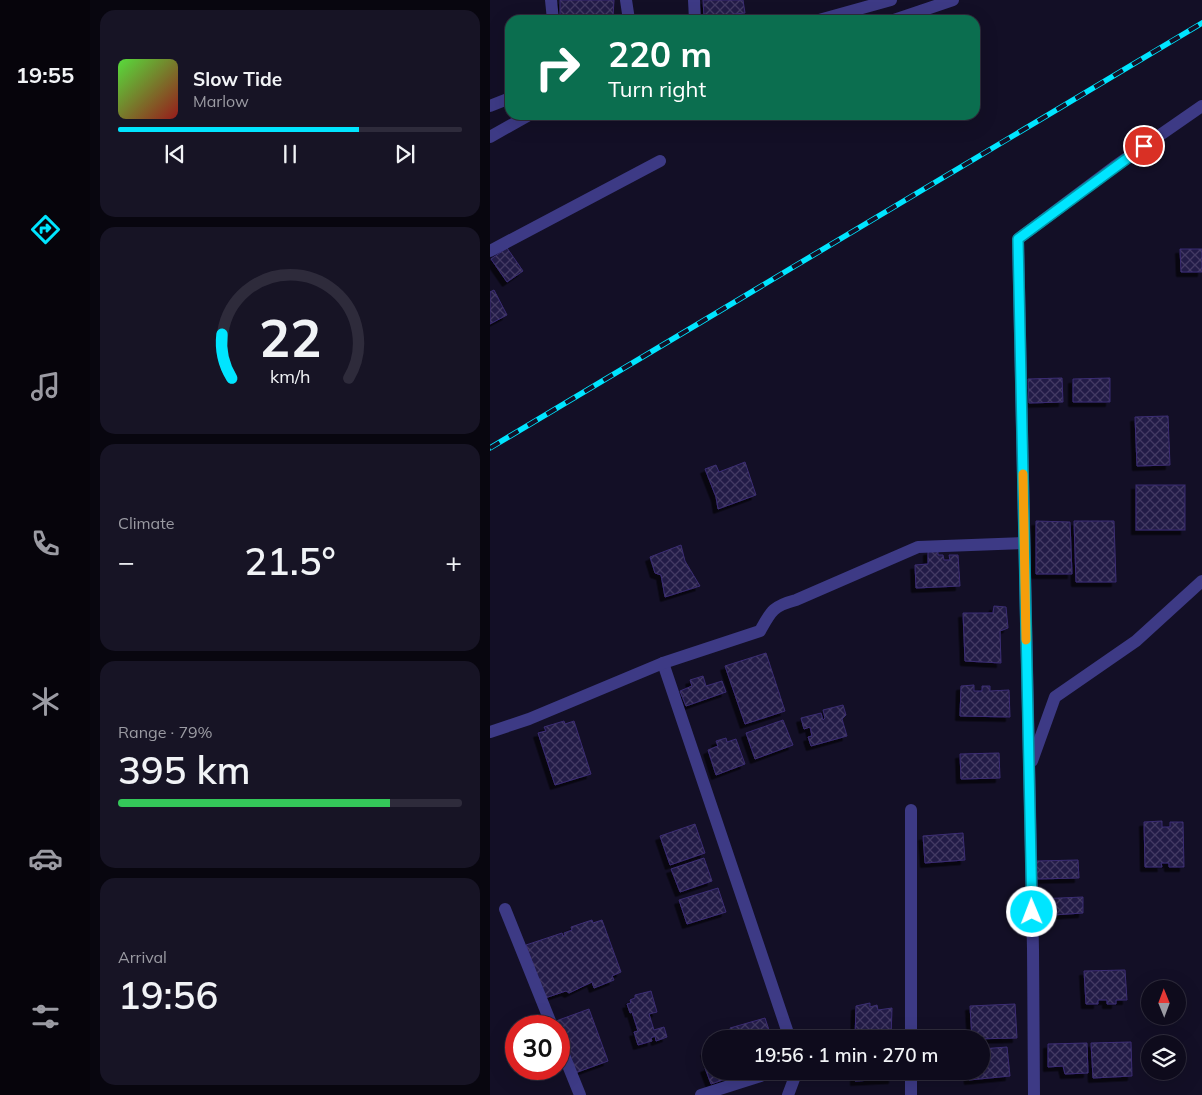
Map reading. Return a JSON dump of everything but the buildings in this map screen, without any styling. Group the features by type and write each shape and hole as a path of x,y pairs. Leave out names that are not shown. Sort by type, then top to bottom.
{"street":[{"path":"551,0 552,15"},
{"path":"626,0 628,15"},
{"path":"694,0 695,15"},
{"path":"836,15 888,0"},
{"path":"909,15 953,0"},
{"path":"490,106 505,100"},
{"path":"1034,1095 1018,239 1114,167 1202,106"},
{"path":"490,137 520,120"},
{"path":"490,251 660,161"},
{"path":"490,732 530,719 663,663 760,631 771,610 782,604 796,600 918,547 1024,542"},
{"path":"1029,768 1056,697 1136,641 1202,580"},
{"path":"663,663 787,1030"},
{"path":"911,810 911,1030"},
{"path":"505,909 548,1015"},
{"path":"570,1070 580,1095"},
{"path":"701,1095 748,1080"},
{"path":"788,1095 794,1080"},
{"path":"911,1080 911,1095"}],"railway":[{"path":"490,448 1202,23"}],"slow traffic":[{"path":"1023,474 1026,640"}],"route":[{"path":"1032,912 1018,239 1144,146"}]}
